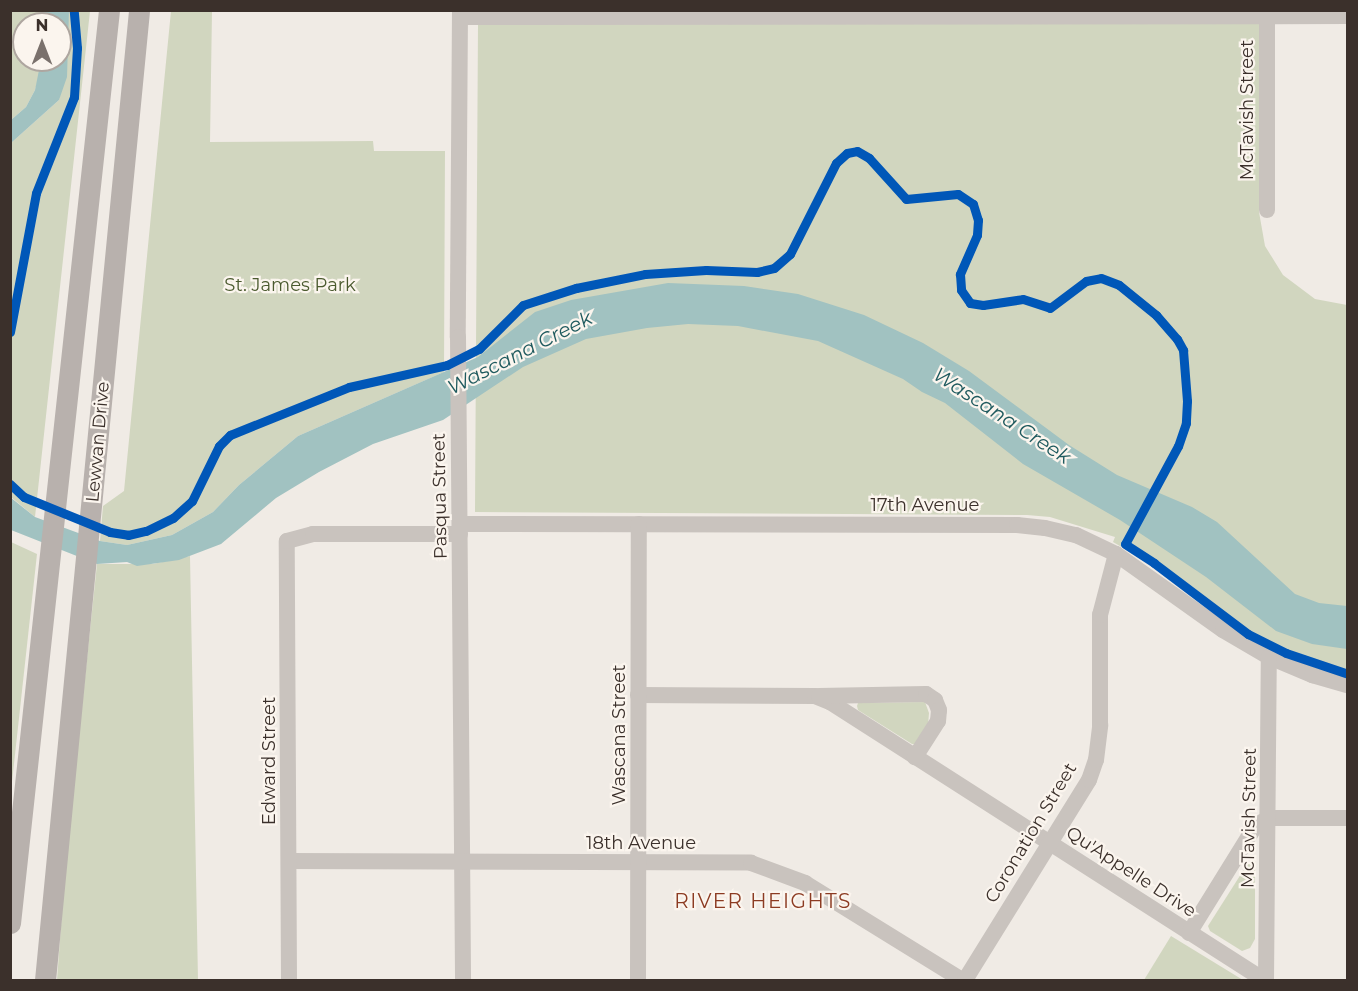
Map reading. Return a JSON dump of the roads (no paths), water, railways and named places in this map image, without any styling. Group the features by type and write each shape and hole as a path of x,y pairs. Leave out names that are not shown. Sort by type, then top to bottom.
{"main road":[{"name":"Lewvan Drive","path":"10,923 110,10"},
{"name":"Lewvan Drive","path":"45,981 139,10"}],"street":[{"path":"460,14 1267,13 1347,16"},
{"name":"McTavish Street","path":"1267,13 1267,210"},
{"name":"Pasqua Street","path":"460,14 458,435 464,862 463,981"},
{"name":"17th Avenue","path":"287,541 313,534 639,524 1017,525 1076,535 1116,554 1223,630 1269,657 1312,675 1347,685"},
{"name":"Wascana Street","path":"639,524 639,981"},
{"name":"Edward Street","path":"287,541 289,981"},
{"name":"Coronation Street","path":"963,981 1089,780 1096,760 1100,724 1100,615 1116,554"},
{"name":"McTavish Street","path":"1265,981 1269,818 1269,657"},
{"name":"Qu'Appelle Drive","path":"638,695 926,694 935,700 939,710 939,721 915,757"},
{"name":"Qu'Appelle Drive","path":"815,696 830,702 1265,981"},
{"path":"1190,933 1256,825 1269,818 1347,818"},
{"name":"18th Avenue","path":"289,861 751,863 805,883 963,981"}],"water":[{"path":"40,11 69,11 69,12"},
{"path":"39,72 67,72 59,100 11,143 11,120 26,107 35,90"},
{"name":"Wascana Creek","path":"668,283 744,286 798,294 864,315 923,343 969,371 1069,445 1117,475 1192,507 1217,522 1295,594 1319,603 1347,606 1347,649 1312,644 1276,631 1206,577 1120,520 1023,464 945,403 922,392 903,379 818,341 738,326 688,324 647,328 586,339 523,367 443,420 373,444 319,472 276,498 221,544 179,560 137,566 127,562 97,564 11,530 10,497 35,517 100,541 127,545 172,535 213,512 239,485 298,436 478,357 535,312 571,300"}],"district":[{"name":"RIVER HEIGHTS","path":"763,901"}],"park label":[{"name":"St. James Park","path":"290,285"}]}
